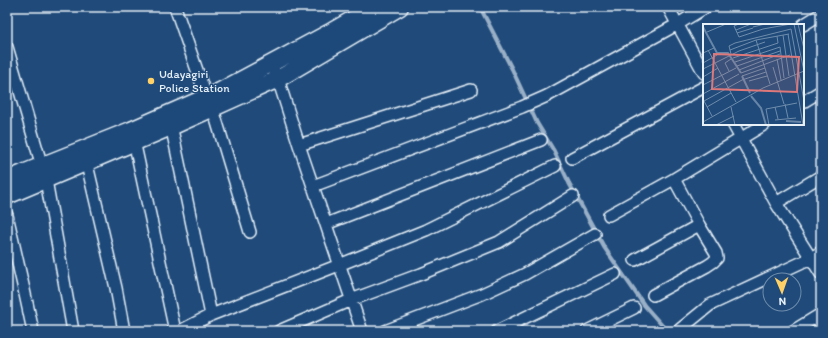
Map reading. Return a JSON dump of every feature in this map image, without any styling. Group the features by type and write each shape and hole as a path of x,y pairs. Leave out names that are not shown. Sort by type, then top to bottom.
{"main road":[{"path":"209,103 220,91 374,7"},
{"path":"7,196 44,173 85,155 170,121 209,103 278,79 400,7"},
{"path":"7,180 24,173 44,173"}],"street":[{"path":"175,7 209,103 250,232"},
{"path":"668,7 703,72"},
{"path":"313,186 548,96 706,7"},
{"path":"804,24 821,14"},
{"path":"7,47 44,173 73,331"},
{"path":"271,64 278,79 362,331"},
{"path":"572,158 703,88"},
{"path":"299,145 471,90"},
{"path":"804,101 821,91"},
{"path":"170,121 211,315"},
{"path":"734,125 776,204 821,274"},
{"path":"609,215 674,179 763,125"},
{"path":"133,136 175,331"},
{"path":"326,224 541,140"},
{"path":"85,155 116,288 124,331"},
{"path":"180,331 211,315 426,230 555,166"},
{"path":"776,204 821,176"},
{"path":"653,295 714,262 717,258 716,253 674,179"},
{"path":"279,331 351,300 421,274 499,242 572,196"},
{"path":"7,215 33,331"},
{"path":"635,260 699,225"},
{"path":"385,331 482,294 519,277 595,234"},
{"path":"680,330 710,305 821,252"},
{"path":"497,331 615,274"},
{"path":"587,331 634,308"},
{"path":"793,331 821,314"}],"waterway":[{"path":"480,7 512,69 537,123 554,151 569,183 604,247 644,305 667,331"}],"place":[{"name":"Udayagiri Police Station","path":"151,81"}]}
